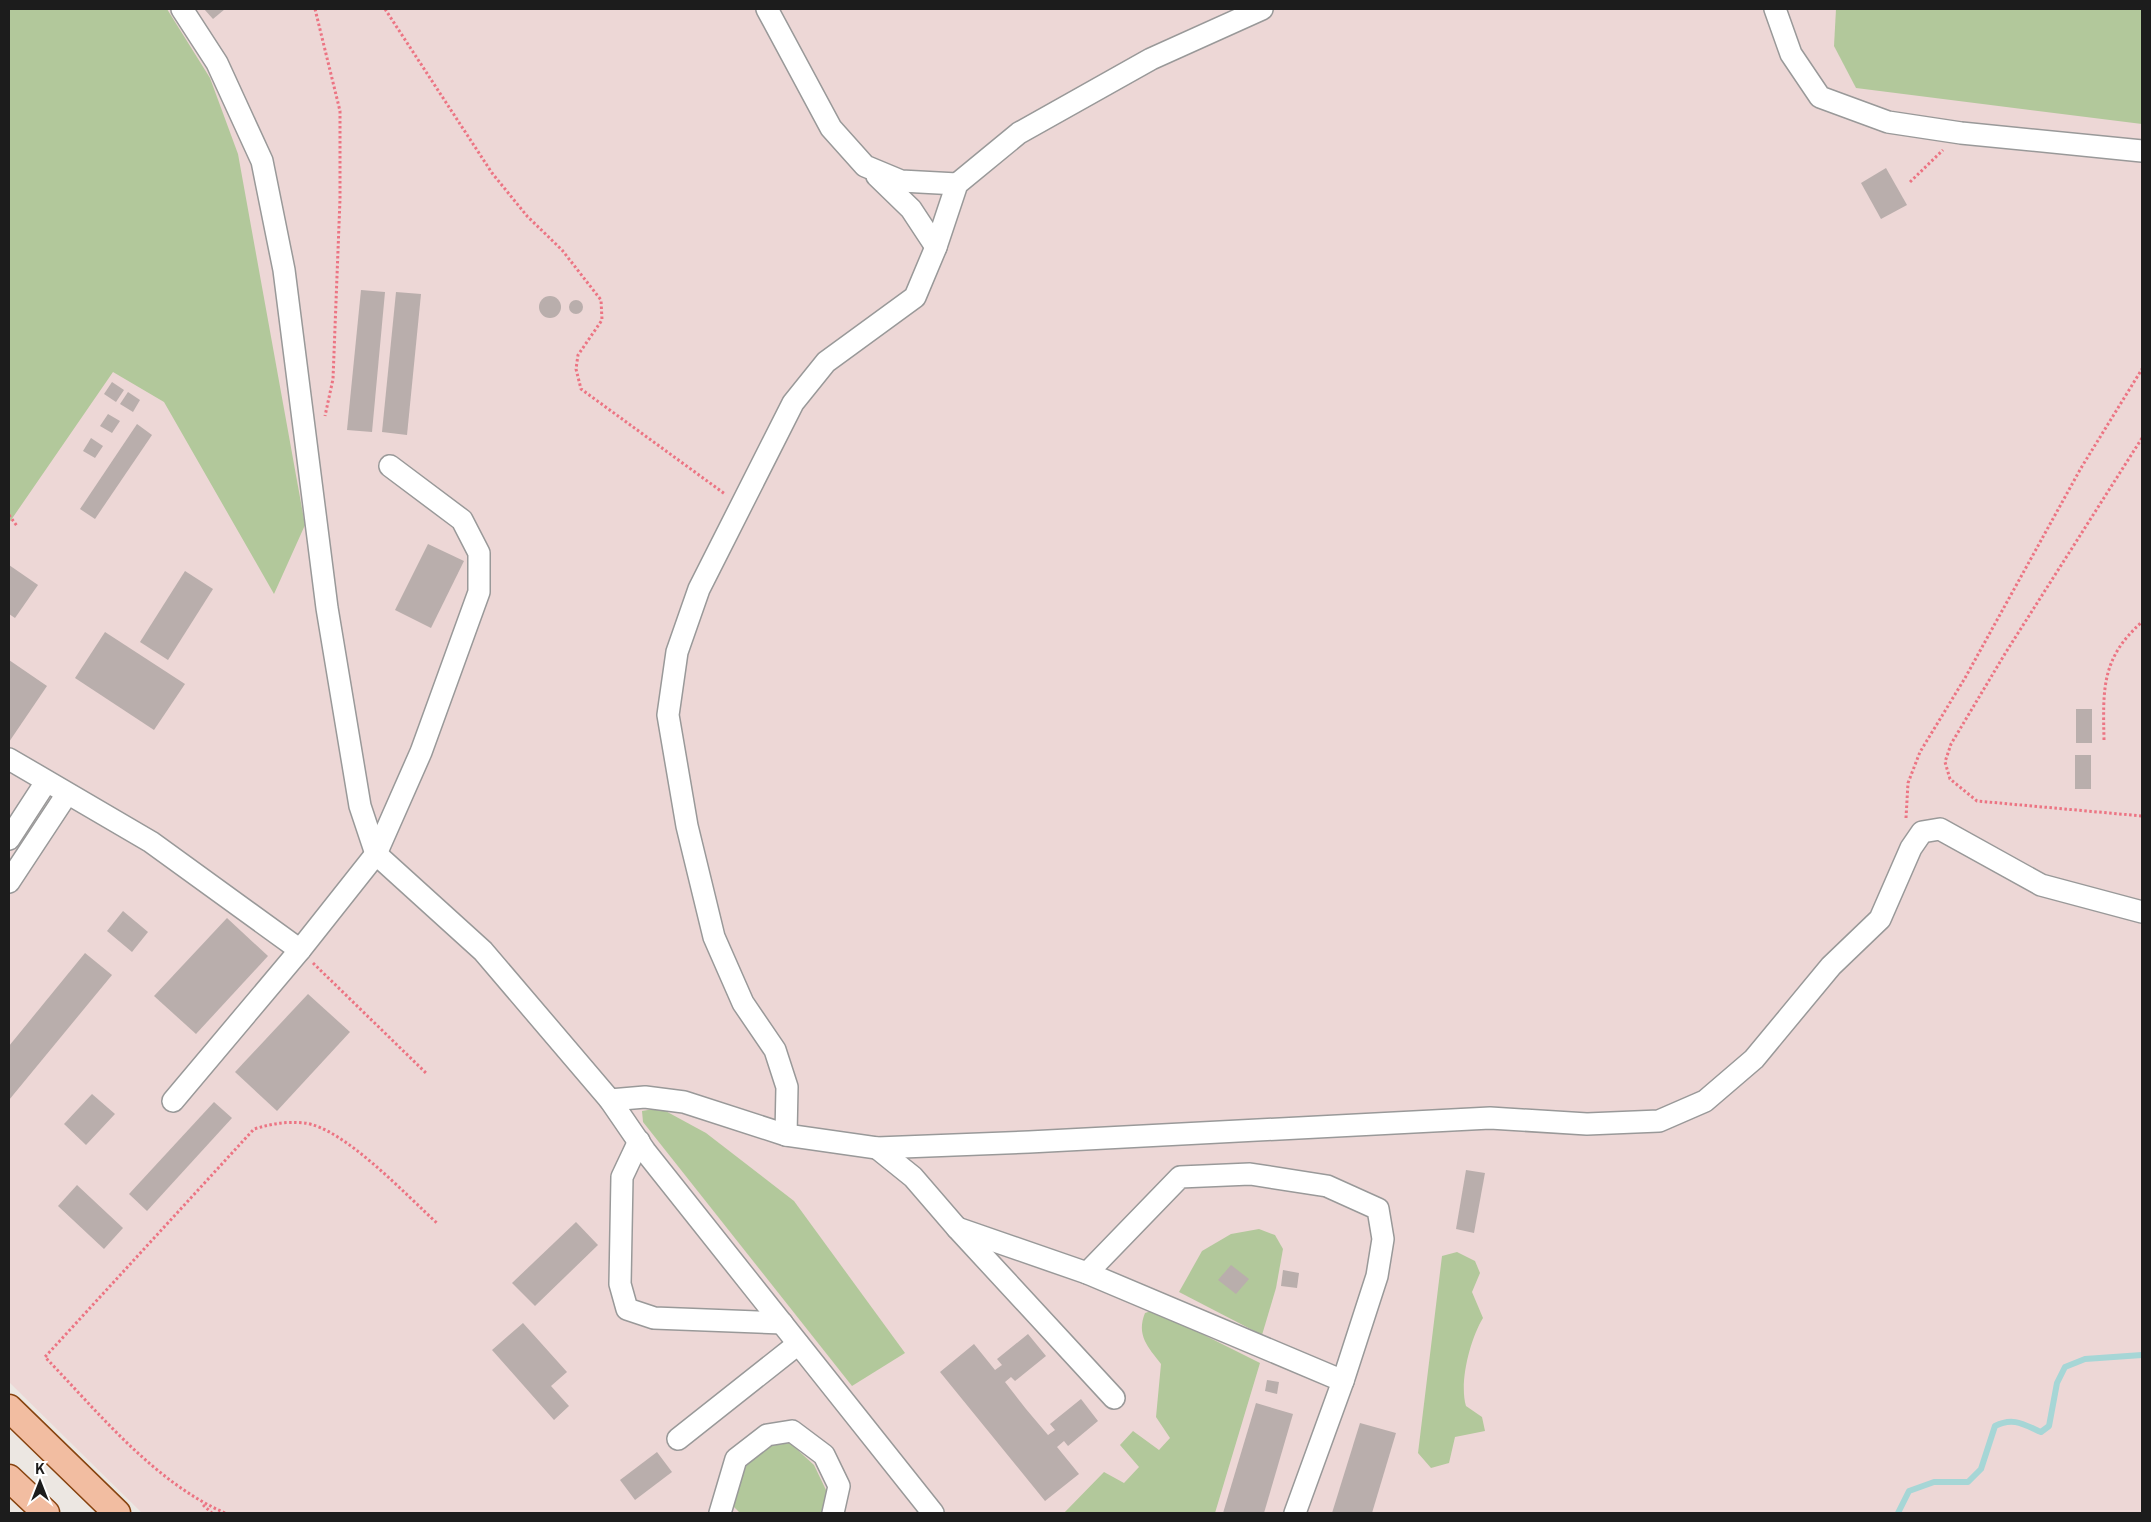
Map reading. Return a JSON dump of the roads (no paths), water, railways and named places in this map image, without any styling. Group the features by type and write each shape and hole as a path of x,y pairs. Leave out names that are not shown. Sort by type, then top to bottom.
{"main road":[{"path":"9,1408 117,1513"},
{"path":"9,1478 46,1513"}],"lane":[{"path":"182,9 217,64 262,161 284,270 327,608 360,806 376,854 484,951 610,1100 639,1142 933,1513"},
{"path":"767,9 831,128 866,166 912,209 936,247"},
{"path":"786,1135 787,1087 774,1050 744,1003 714,937 687,826 668,714 677,652 699,589 793,403 826,362 915,297 936,247 957,184 1019,133 1151,59 1262,9"},
{"path":"1775,9 1791,54 1820,97 1888,122 1961,133 2142,151"},
{"path":"866,166 900,181 957,184"},
{"path":"172,1100 300,950 376,854 421,752 478,592 478,553 462,520 390,466"},
{"path":"9,759 151,842 300,950"},
{"path":"9,839 46,782"},
{"path":"9,882 67,794"},
{"path":"610,1100 646,1097 684,1102 786,1135 877,1148 1490,1118 1588,1124 1659,1121 1705,1101 1754,1059 1831,966 1880,919 1911,848 1922,832 1940,829 2041,885 2142,912"},
{"path":"639,1142 622,1176 620,1284 628,1309 654,1318 782,1323"},
{"path":"877,1148 913,1176 957,1228 1114,1398"},
{"path":"1087,1273 1180,1177 1250,1174 1327,1186 1378,1209 1383,1239 1377,1276 1343,1381 1295,1513"},
{"path":"957,1228 1087,1273 1343,1381"},
{"path":"678,1440 798,1344"},
{"path":"720,1513 736,1459 767,1435 792,1430 824,1455 839,1486 833,1513"}],"waterway":[{"path":"1898,1513 1909,1491 1934,1482 1968,1482 1981,1469 1995,1426 2001,1423 2013,1422 2041,1432 2049,1426 2057,1383 2065,1367 2085,1359 2142,1355"}]}
